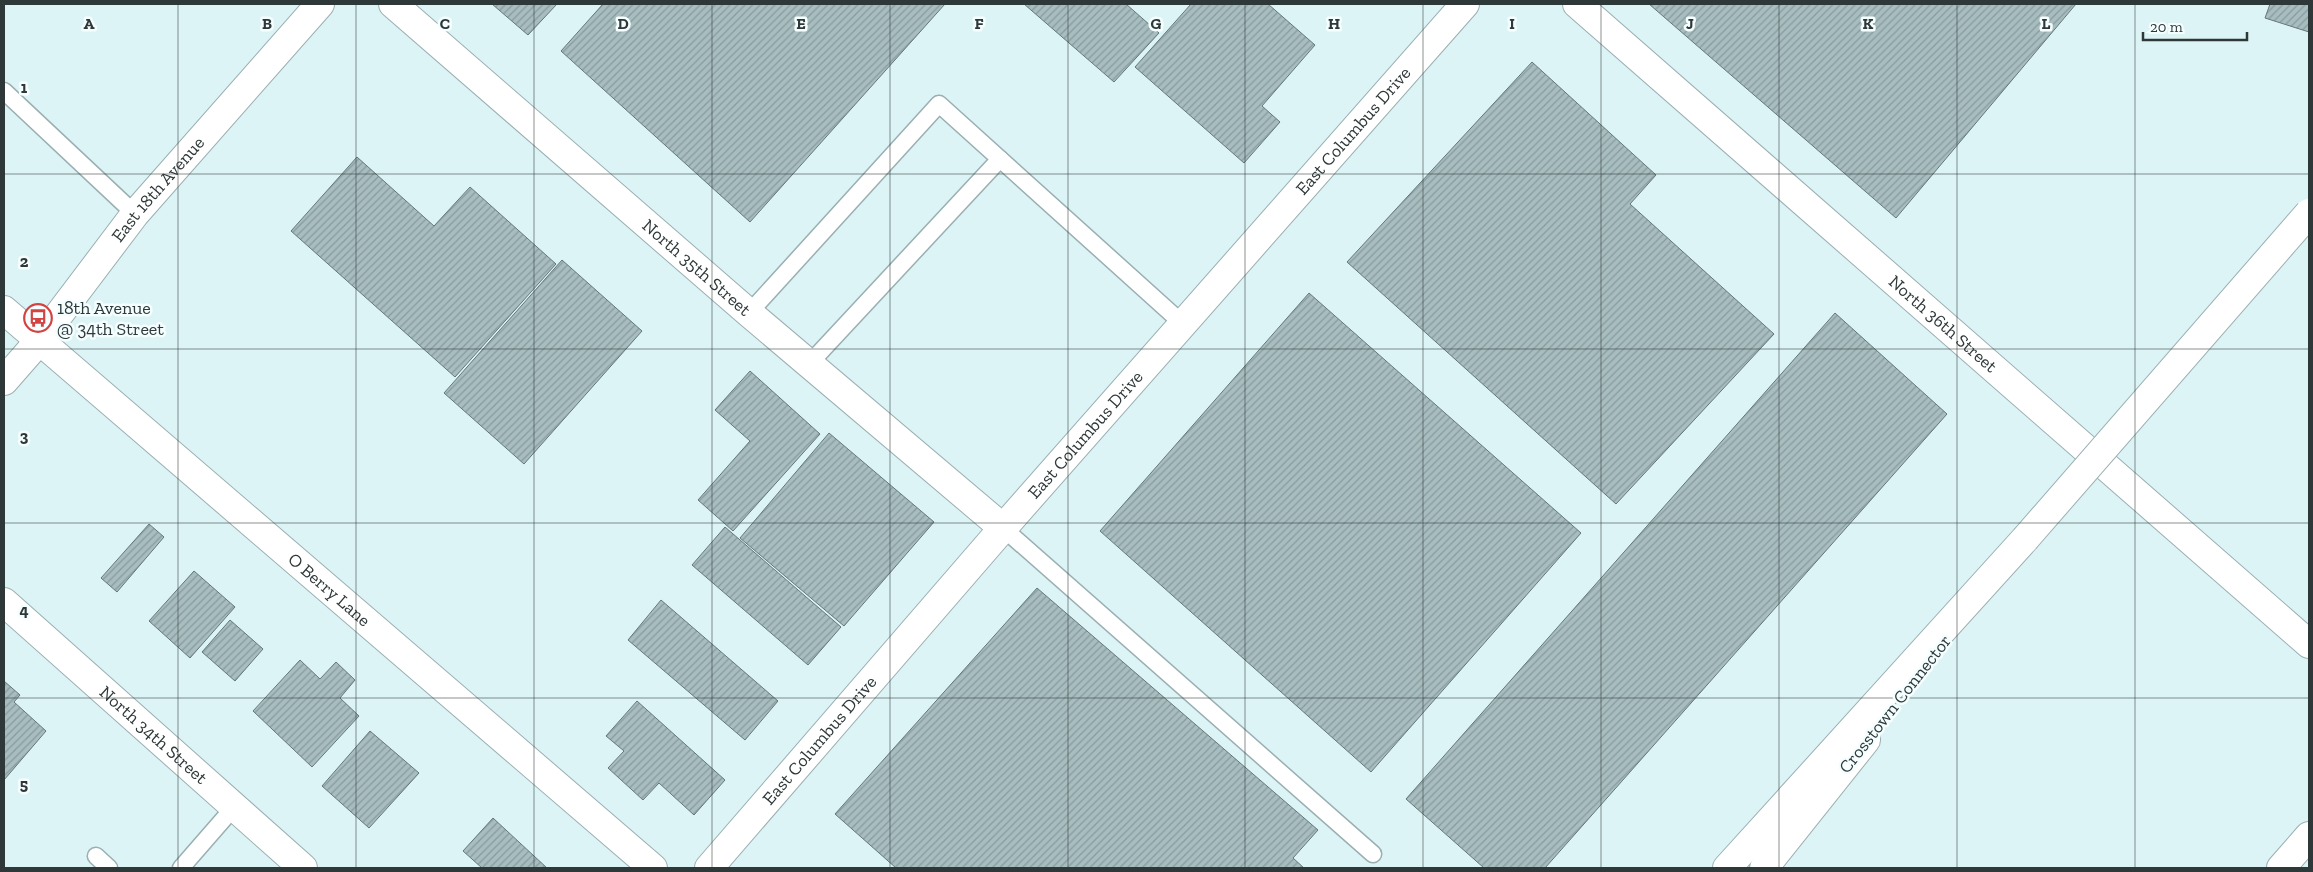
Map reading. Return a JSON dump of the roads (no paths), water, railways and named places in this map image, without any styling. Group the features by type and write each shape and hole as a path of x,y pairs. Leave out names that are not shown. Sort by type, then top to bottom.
{"main road":[{"name":"East 18th Avenue","path":"4,381 39,341 135,214 320,4"},
{"name":"North 35th Street","path":"393,4 749,314 810,363 1003,528"},
{"name":"East Columbus Drive","path":"709,868 1003,528 1465,4"},
{"name":"North 36th Street","path":"1577,4 2309,644"},
{"path":"1727,868 2025,540 2309,214"},
{"name":"O Berry Lane","path":"4,310 654,868"},
{"name":"Crosstown Connector","path":"1764,868 2025,540"},
{"name":"North 34th Street","path":"4,602 303,868"},
{"path":"2281,868 2309,836"}],"lane":[{"path":"4,91 135,214"},
{"path":"749,314 939,104 1183,324"},
{"path":"810,363 1000,159"},
{"path":"1003,528 1373,854"},
{"path":"181,868 235,806"},
{"path":"96,856 109,868"}],"place":[{"name":"18th Avenue @ 34th Street","path":"38,318"}]}
